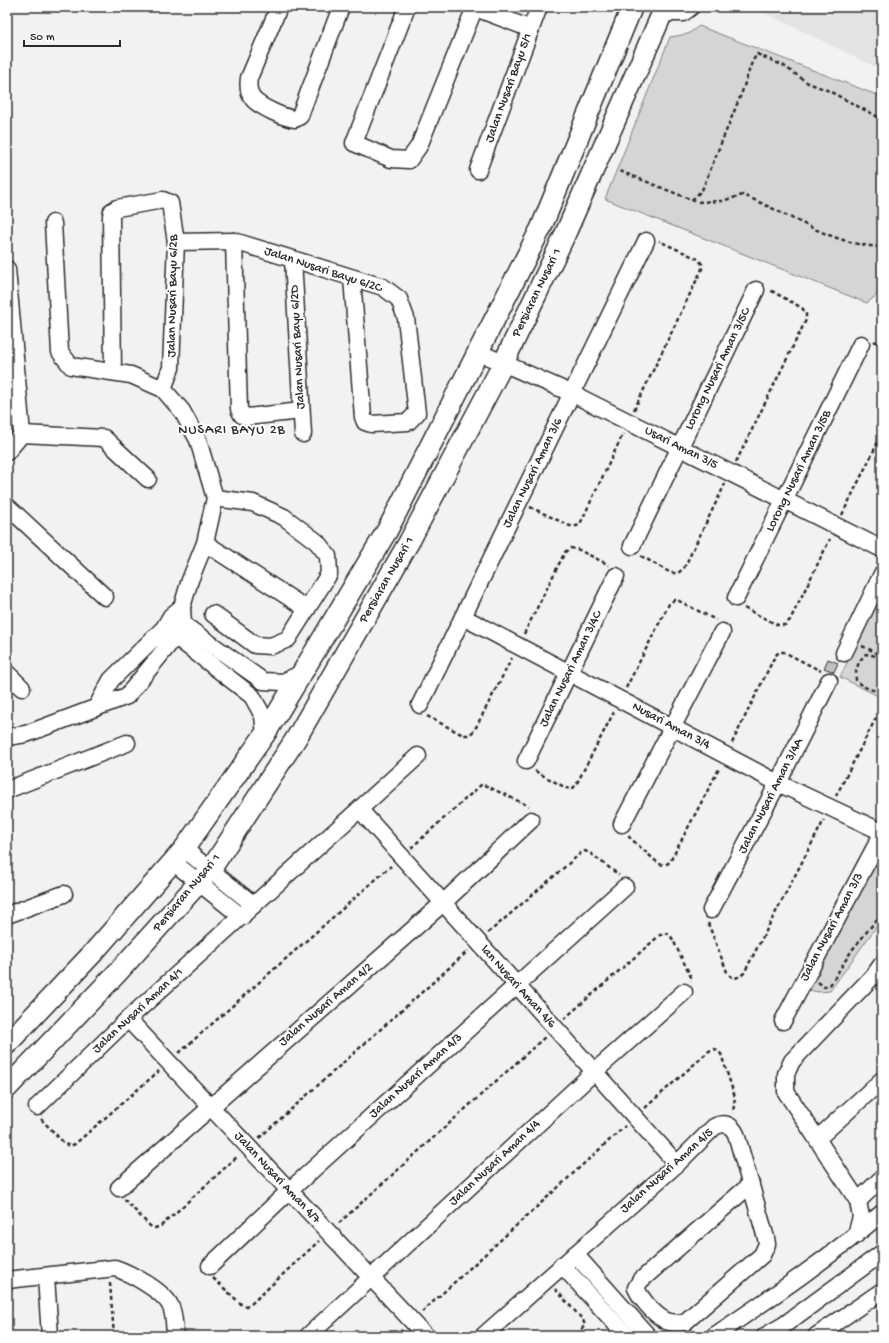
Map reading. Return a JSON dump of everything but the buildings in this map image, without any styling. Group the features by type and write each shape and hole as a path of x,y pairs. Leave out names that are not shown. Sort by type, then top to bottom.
{"main road":[{"name":"Persiaran Nusari 1","path":"7,1044 93,953 179,856 265,734 302,673 388,529 541,228 632,7"},
{"name":"Persiaran Nusari 1","path":"7,1088 118,972 206,875 300,730 409,542 503,364 563,239 664,10"}],"street":[{"path":"279,7 249,78 248,88 252,98 260,104 288,118 295,119 300,116 341,7"},
{"path":"408,7 354,143 391,159 409,160 419,146 474,7 531,29"},
{"name":"Jalan Nusari Bayu 5/1","path":"478,170 539,7"},
{"path":"664,10 683,13 690,7"},
{"name":"Jalan Nusari Bayu 6/2B","path":"113,372 112,211 117,208 163,200 170,203 176,242 171,368 164,389"},
{"path":"7,737 26,734 127,696 175,623 205,543 216,498 198,440 182,411 164,389 131,375 71,366 60,352 53,223"},
{"path":"234,241 239,409 242,415 248,417 301,411"},
{"name":"Jalan Nusari Bayu 6/2C","path":"176,242 234,241 383,287 399,299 406,318 416,413 413,420 408,422 371,424 365,422 363,417 352,278"},
{"name":"Jalan Nusari Aman 3/6","path":"420,705 573,394 646,241"},
{"name":"Jalan Nusari Bayu 6/2D","path":"293,259 303,434"},
{"path":"7,269 22,434 7,452"},
{"name":"Lorong Nusari Aman 3/5C","path":"632,546 756,290"},
{"name":"Lorong Nusari Aman 3/5B","path":"736,598 861,344"},
{"name":"Usari Aman 3/5","path":"478,352 573,394 882,549"},
{"path":"22,434 104,438 148,479"},
{"path":"212,614 255,645 271,646 288,639 329,574 328,556 317,542 284,517 253,503 216,498"},
{"path":"7,506 105,597"},
{"path":"205,543 307,609"},
{"path":"844,653 882,574"},
{"name":"Jalan Nusari Aman 3/4C","path":"526,761 616,576"},
{"name":"Nusari Aman 3/4","path":"463,617 778,783 882,833"},
{"path":"175,623 263,681 282,682 302,673"},
{"path":"96,708 111,680 175,623"},
{"path":"175,623 252,696 263,716 265,734"},
{"path":"622,824 722,632"},
{"path":"7,673 22,688"},
{"name":"Jalan Nusari Aman 3/4A","path":"711,910 778,783 829,681"},
{"path":"7,790 127,743"},
{"path":"179,856 254,905 418,756"},
{"name":"lan Nusari Aman 4/6","path":"360,810 676,1164"},
{"name":"Jalan Nusari Aman 4/2","path":"119,1188 210,1106 443,903 531,820"},
{"name":"Jalan Nusari Aman 3/3","path":"783,1021 882,833"},
{"path":"206,875 242,917"},
{"name":"Jalan Nusari Aman 4/3","path":"210,1266 289,1191 625,887"},
{"path":"7,915 64,894"},
{"name":"Jalan Nusari Aman 4/1","path":"36,1107 128,1019 254,905"},
{"path":"856,1235 860,1217 858,1201 786,1092 786,1074 792,1061 875,974 882,964"},
{"name":"Jalan Nusari Aman 4/4","path":"308,1336 594,1072 684,992"},
{"name":"Jalan Nusari Aman 4/7","path":"128,1019 426,1336"},
{"path":"817,1139 882,1080"},
{"name":"Jalan Nusari Aman 4/5","path":"483,1336 676,1164 714,1127 720,1124 727,1124 733,1128 736,1134 751,1184 766,1238 765,1250 685,1322 674,1323 664,1320 639,1295 636,1288 640,1281 751,1184"},
{"path":"858,1201 882,1178"},
{"path":"858,1201 870,1206 882,1207"},
{"path":"714,1336 766,1301 856,1235 882,1213"},
{"path":"765,1336 784,1325 882,1253"},
{"path":"575,1254 648,1336"},
{"path":"562,1265 627,1336"},
{"path":"7,1280 46,1277 115,1268 126,1272 160,1294 170,1304 174,1316 175,1336"},
{"path":"46,1277 50,1336"},
{"path":"827,1334 882,1291"}],"path":[{"path":"692,200 702,190 742,92 752,62 757,54 784,66 808,83 827,90 882,119"},
{"path":"620,171 697,202 722,201 743,195 793,219 855,244 882,247"},
{"path":"519,502 570,526 576,526 581,522 702,269 702,264 698,259 656,239 646,241"},
{"path":"632,546 637,554 671,573 678,574 684,568 806,320 806,313 802,308 766,288 756,290"},
{"path":"736,598 736,602 739,606 778,625 785,625 790,620 882,434"},
{"path":"420,705 420,710 425,714 462,735 469,735 474,731 565,552 570,548 577,549 614,567 616,576"},
{"path":"526,761 526,766 566,788 572,789 576,785 669,604 674,600 680,601 718,621 721,625 722,632"},
{"path":"856,643 882,656"},
{"path":"622,824 622,829 625,834 659,864 665,865 670,862 726,755 775,656 779,652 784,652 826,674 829,681"},
{"path":"882,656 866,654 860,659 855,674 856,681 862,686 871,690 882,690"},
{"path":"711,910 708,924 727,972 730,976 735,978 740,977 744,973 878,714 882,710"},
{"path":"36,1107 40,1117 65,1144 70,1146 75,1144 402,857 478,786 482,784 529,806 533,811 531,820"},
{"path":"119,1188 124,1200 150,1226 155,1228 161,1226 478,942 581,853 585,851 590,852 625,881 625,887"},
{"path":"814,979 824,987 830,985 852,950 882,913"},
{"path":"210,1266 208,1271 210,1275 241,1304 246,1306 251,1304 555,1028 660,935 667,933 672,938 691,977 691,983 684,992"},
{"path":"396,1336 635,1117 709,1051 715,1049 721,1054 735,1097 733,1112 727,1124"},
{"path":"109,1269 114,1336"},
{"path":"546,1280 583,1320 585,1325 576,1336"}],"shaded area":[{"path":"753,7 882,7 882,70"},
{"path":"699,26 882,97 882,291 867,303 605,199 670,37 688,34"},
{"path":"882,591 882,698 840,677"},
{"path":"882,842 882,919 830,991 819,992 808,990"}],"district":[{"name":"NUSARI BAYU 2B","path":"232,430"}]}
